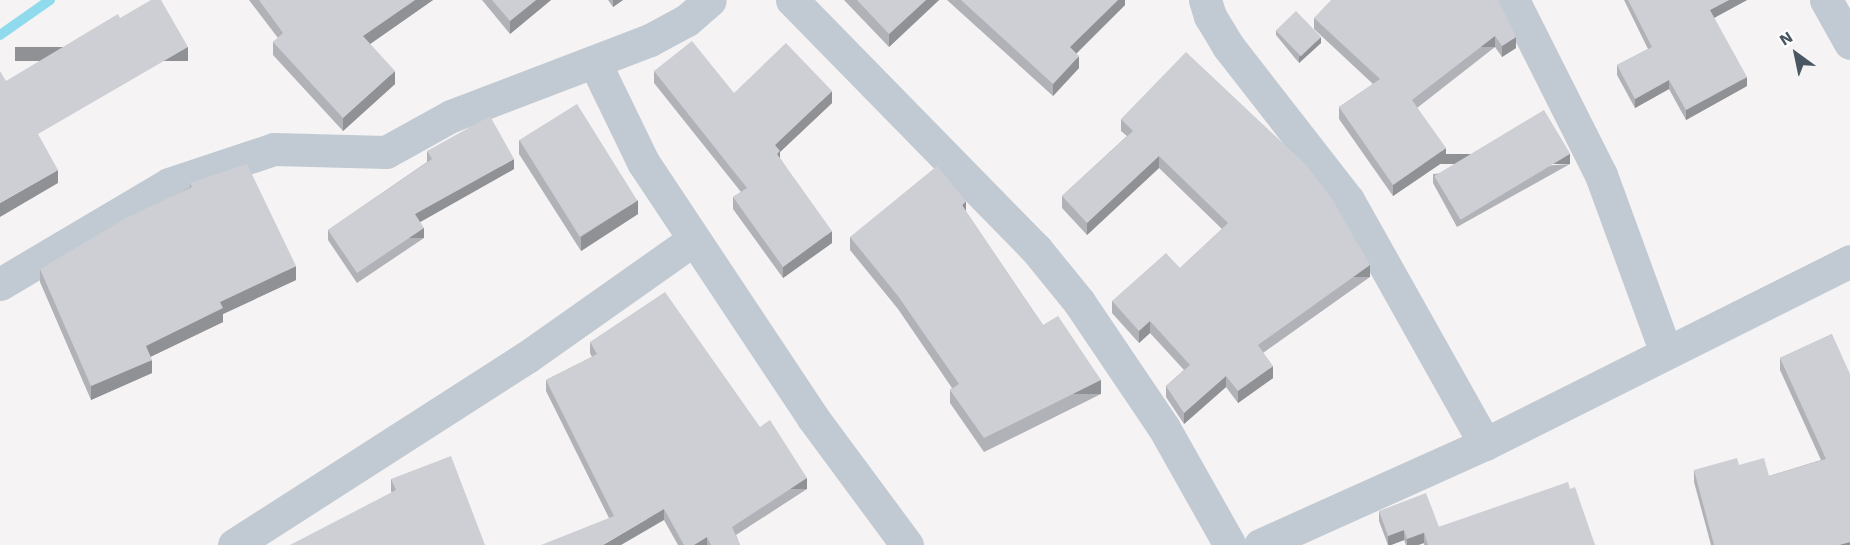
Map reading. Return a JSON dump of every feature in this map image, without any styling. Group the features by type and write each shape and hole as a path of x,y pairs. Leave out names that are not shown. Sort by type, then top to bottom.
{"street":[{"path":"0,284 169,184 274,149 386,152 451,116 595,63 687,20 710,0"},
{"path":"792,0 1028,240 1079,302 1164,428 1230,545"},
{"path":"1205,0 1228,46 1348,200 1485,444"},
{"path":"1513,0 1601,175 1666,353"},
{"path":"1826,0 1850,43"},
{"path":"595,63 643,162 813,418 907,545"},
{"path":"234,545 527,357 694,238"},
{"path":"1260,545 1485,444 1850,261"}],"building":[{"path":"151,0 161,0 188,47 38,134 58,170 0,203 0,71 6,81 118,14 120,18"},
{"path":"259,0 415,0 363,36 395,71 343,118 273,42 283,33"},
{"path":"492,0 536,0 510,21"},
{"path":"857,0 926,0 889,34"},
{"path":"961,0 1118,0 1070,47 1079,56 1053,84"},
{"path":"1331,0 1498,0 1516,37 1502,46 1495,36 1412,100 1446,148 1393,185 1339,107 1380,79 1314,18"},
{"path":"1628,0 1729,0 1710,10 1747,77 1686,110 1669,80 1635,99 1617,65 1652,47"},
{"path":"1296,11 1321,37 1301,56 1276,30"},
{"path":"692,41 734,93 786,43 832,91 775,145 780,151 777,154 832,231 783,267 733,197 747,188 654,71"},
{"path":"1186,52 1306,165 1332,199 1370,265 1258,345 1273,366 1238,391 1226,376 1184,413 1166,386 1190,365 1150,321 1139,331 1112,301 1166,253 1180,268 1228,223 1159,156 1087,223 1062,196 1133,131 1121,119"},
{"path":"577,104 637,201 580,237 519,140"},
{"path":"1544,110 1570,154 1461,220 1434,176"},
{"path":"490,116 514,159 415,214 424,228 357,273 328,230 432,159 427,151"},
{"path":"247,164 296,266 220,302 223,308 146,346 152,360 91,386 40,269 126,218 192,187 190,183"},
{"path":"937,166 966,201 962,205 1043,325 1058,316 1101,380 984,438 950,390 959,384 898,296 850,237"},
{"path":"665,292 760,427 770,420 807,478 732,527 740,545 711,545 707,537 694,545 684,545 664,509 603,545 541,545 614,516 546,380 597,354 590,342"},
{"path":"1832,334 1850,374 1850,542 1839,545 1714,545 1694,470 1737,458 1739,465 1764,458 1769,476 1826,459 1780,358"},
{"path":"451,456 485,545 290,545 396,490 391,479"},
{"path":"1568,482 1570,489 1575,487 1595,545 1428,545 1424,532"},
{"path":"1426,493 1439,527 1407,539 1404,530 1388,536 1379,511"}],"waterway":[{"path":"0,35 50,0"}]}
